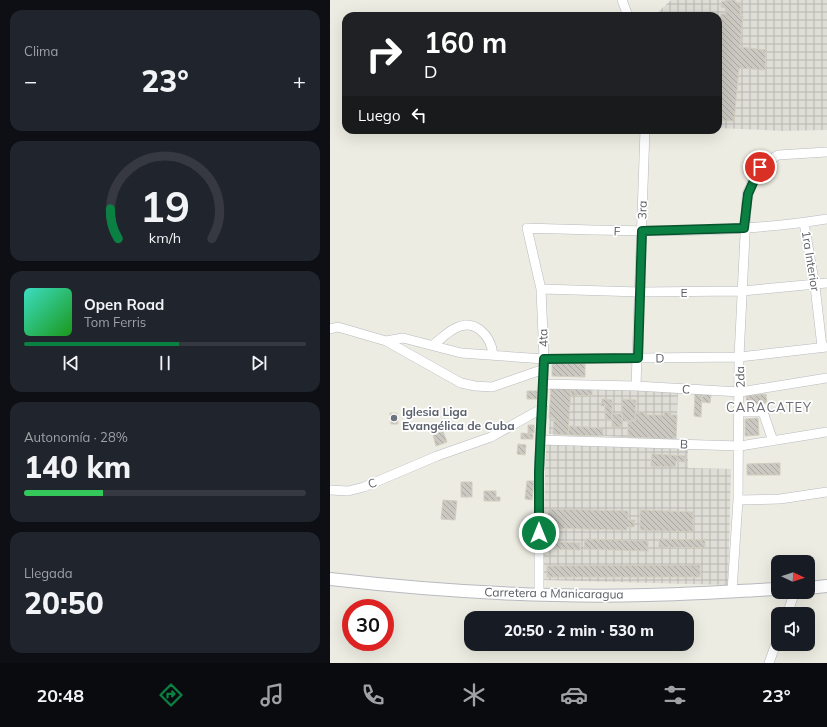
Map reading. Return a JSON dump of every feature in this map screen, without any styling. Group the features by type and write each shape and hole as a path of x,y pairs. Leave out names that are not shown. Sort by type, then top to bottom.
{"main road":[{"name":"Carretera a Manicaragua","path":"330,579 441,590 539,594 647,595 771,589"},
{"path":"815,587 827,586"}],"street":[{"path":"622,0 626,12"},
{"name":"3ra","path":"636,386 645,134"},
{"name":"2da","path":"732,591 740,446 739,358 744,228 748,194 760,167 778,154 827,152"},
{"name":"F","path":"527,228 642,231 744,228 804,223 827,219"},
{"name":"1ra Interior","path":"804,223 824,347"},
{"name":"4ta","path":"527,228 541,289 544,359 541,427 539,594"},
{"name":"E","path":"541,289 640,292 742,291 815,286 827,283"},
{"path":"433,345 452,330 462,325 469,325 477,327 486,334 492,348 493,355"},
{"name":"D","path":"330,329 338,327 386,341 461,383 475,386 492,387 544,369"},
{"name":"D","path":"386,341 403,338 461,353 544,359 739,358 824,347"},
{"name":"C","path":"544,384 636,386 740,392 827,378"},
{"name":"C","path":"330,490 348,491 364,487 437,456 491,437 543,408"},
{"path":"740,412 763,412 773,440"},
{"path":"525,419 531,420 541,427"},
{"name":"B","path":"541,440 740,446 827,432"},
{"path":"738,500 780,498 827,492"},
{"path":"769,663 773,651"}],"shaded area":[{"path":"671,0 827,0 827,130 783,131 722,128 722,12 658,12"},
{"path":"551,387 678,392 676,439 549,434"},
{"path":"546,444 688,448 688,468 731,469 728,585 542,580"}],"building":[{"path":"727,0 735,0 735,2 741,3 740,15 743,16 740,47 766,50 765,70 739,68 734,121 722,120 722,14 726,14 726,8 721,7 722,1 727,2"},
{"path":"552,362 585,363 585,377 552,376"},
{"path":"551,387 571,387 568,435 553,434 554,418 549,418"},
{"path":"571,387 592,388 592,396 570,395"},
{"path":"527,391 537,391 537,399 527,399"},
{"path":"695,394 702,394 701,417 694,416"},
{"path":"703,394 711,395 710,403 702,402"},
{"path":"766,394 767,403 747,405 746,396"},
{"path":"602,399 612,400 612,420 605,420 605,406 601,406"},
{"path":"622,399 636,400 635,421 622,421"},
{"path":"636,412 645,412 645,415 664,415 665,412 670,412 670,415 677,415 676,439 628,437 628,421 635,421"},
{"name":"Iglesia Liga Evangélica de Cuba","path":"390,413 397,413 398,424 391,424"},
{"path":"612,414 622,414 622,427 612,427"},
{"path":"758,418 759,435 745,436 745,419"},
{"path":"528,425 534,425 534,433 528,433"},
{"path":"569,426 603,428 603,436 568,435"},
{"path":"443,431 447,442 436,446 433,435"},
{"path":"521,433 533,434 533,439 521,439"},
{"path":"518,444 526,445 525,455 517,454"},
{"path":"652,454 686,456 685,462 676,461 675,467 651,466"},
{"path":"780,463 780,475 747,475 747,464"},
{"path":"527,481 534,481 532,500 525,499"},
{"path":"461,482 472,482 472,497 461,497"},
{"path":"484,491 496,491 496,497 500,497 500,501 484,501"},
{"path":"443,500 457,501 455,520 441,519"},
{"path":"549,509 628,511 628,520 635,520 634,527 627,527 627,530 548,528"},
{"path":"640,510 693,512 693,532 640,530"},
{"path":"585,539 648,541 648,551 584,549"},
{"path":"659,539 705,540 705,548 659,547"},
{"path":"555,542 580,543 580,550 555,549"},
{"path":"700,565 700,577 547,577 547,566"}],"place":[{"name":"Iglesia Liga Evangélica de Cuba","path":"394,418"}],"district":[{"name":"CARACATEY","path":"769,407"}],"route":[{"path":"539,533 539,472 544,359 638,358 642,231 744,228 748,194 760,167"}]}
